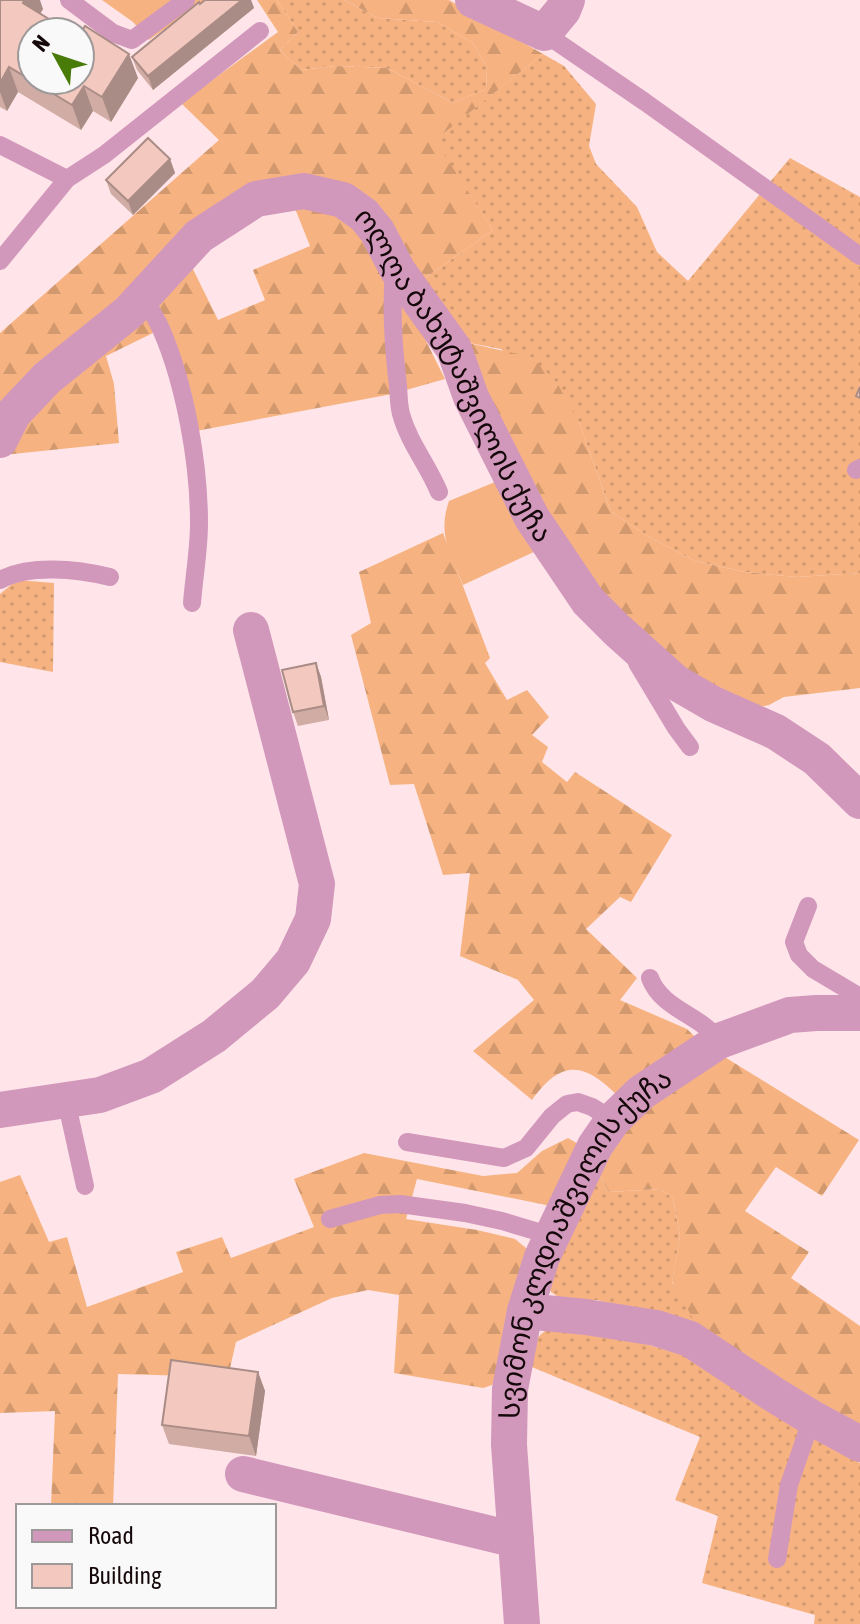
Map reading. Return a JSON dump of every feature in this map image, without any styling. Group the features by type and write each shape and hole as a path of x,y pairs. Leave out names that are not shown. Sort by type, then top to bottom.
{"street":[{"path":"473,0 544,33 563,10 567,0"},
{"name":"ოლღა ბახუტაშვილის ქუჩა","path":"0,440 13,414 47,378 129,312 199,236 229,215 256,199 304,191 343,200 364,215 377,231 395,265 454,349 471,397 532,518 588,601 675,682 713,704 776,732 817,759 860,801"},
{"path":"0,1110 100,1095 151,1076 214,1036 265,994 293,961 313,919 317,884 251,630"},
{"name":"სვიმონ კლდიაშვილის ქუჩა","path":"522,1624 509,1445 510,1389 525,1311 542,1257 595,1146 613,1120 642,1092 719,1041 790,1015 860,1013"},
{"path":"525,1311 656,1328 690,1339 812,1418 860,1444"},
{"path":"243,1474 516,1540"}],"lane":[{"path":"69,0 113,33 132,40 186,0"},
{"path":"0,261 67,179 104,155 260,31"},
{"path":"544,33 860,256"},
{"path":"0,145 67,179"},
{"path":"395,265 392,301 394,351 401,414 416,451 439,492"},
{"path":"143,297 160,327 173,362 197,474 199,525 192,603"},
{"path":"0,580 13,573 34,569 110,577"},
{"path":"617,630 690,747"},
{"path":"808,906 794,942 799,955 813,969 860,997"},
{"path":"650,978 664,999 714,1032 719,1041"},
{"path":"66,1100 85,1186"},
{"path":"407,1142 504,1158 526,1148 552,1116 567,1104 578,1102 613,1120"},
{"path":"330,1219 380,1205 400,1204 490,1218 552,1236"},
{"path":"777,1559 789,1485 812,1418"}],"green space":[{"path":"102,0 206,0 149,40 133,22"},
{"path":"257,0 277,0 298,32 280,50 301,70 336,66 387,68 453,103 486,89 487,68 473,43 437,22 378,18 344,0 449,0 543,54 435,140 493,230 421,281 388,235 262,187 0,421 0,333 219,140 181,103 278,32"},
{"path":"277,0 344,0 378,18 437,22 473,43 487,68 486,89 453,103 387,68 336,66 301,70 280,50 298,32"},
{"path":"543,54 564,66 596,104 589,146 596,164 637,207 657,252 688,281 790,158 860,197 860,573 797,577 745,572 695,561 611,512 579,422 501,349 459,341 421,281 493,230 434,140"},
{"path":"294,206 345,208 406,301 445,379 392,394 196,431 154,300 188,259 218,320 265,300 253,270 310,246"},
{"path":"142,310 157,331 106,356 114,384 119,443 3,455 23,415"},
{"path":"459,341 532,357 557,383 579,422 611,512 651,538 695,561 745,572 797,577 860,573 860,688 784,697 751,709 643,644 549,530"},
{"path":"495,482 538,550 463,585 445,535 449,501"},
{"path":"443,533 490,658 485,663 507,700 527,690 549,717 532,735 548,747 542,762 567,782 575,772 672,835 631,902 620,897 586,929 637,978 620,1000 687,1029 703,1045 622,1100 598,1079 577,1070 555,1076 532,1100 473,1051 534,1000 518,980 460,956 470,873 443,875 414,784 390,785 351,635 371,623 359,572"},
{"path":"17,580 54,583 53,672 0,662 0,594"},
{"path":"723,1056 859,1140 822,1196 776,1167 745,1211 809,1252 791,1278 860,1326 860,1431 726,1347 692,1317 672,1281 680,1236 673,1198 660,1189 609,1192 599,1174 634,1114"},
{"path":"568,1138 580,1145 551,1206 417,1179 406,1219 515,1239 526,1248 530,1259 492,1385 483,1388 394,1373 399,1295 368,1290 332,1298 236,1342 228,1377 118,1374 113,1504 51,1504 55,1411 0,1413 0,1182 20,1175 49,1242 67,1237 87,1307 183,1272 176,1252 222,1237 231,1258 314,1227 294,1179 364,1153 483,1176 517,1173 542,1151"},
{"path":"599,1174 609,1192 660,1189 673,1198 680,1236 672,1282 712,1334 660,1316 597,1300 564,1301 551,1292 545,1276"},
{"path":"551,1327 632,1340 690,1357 860,1463 860,1624 814,1624 815,1615 702,1583 718,1516 675,1500 700,1437 527,1365 534,1343"}],"building":[{"path":"0,0 24,0 23,3 44,16 16,16 16,71 9,67 0,83"},
{"path":"205,0 242,0 148,76 132,57"},
{"path":"96,33 129,54 102,97 96,93"},
{"path":"57,96 78,96 72,105"},
{"path":"148,138 170,159 128,201 106,180"},
{"path":"316,663 324,706 293,712 282,670"},
{"path":"171,1360 258,1372 249,1436 162,1425"}]}
